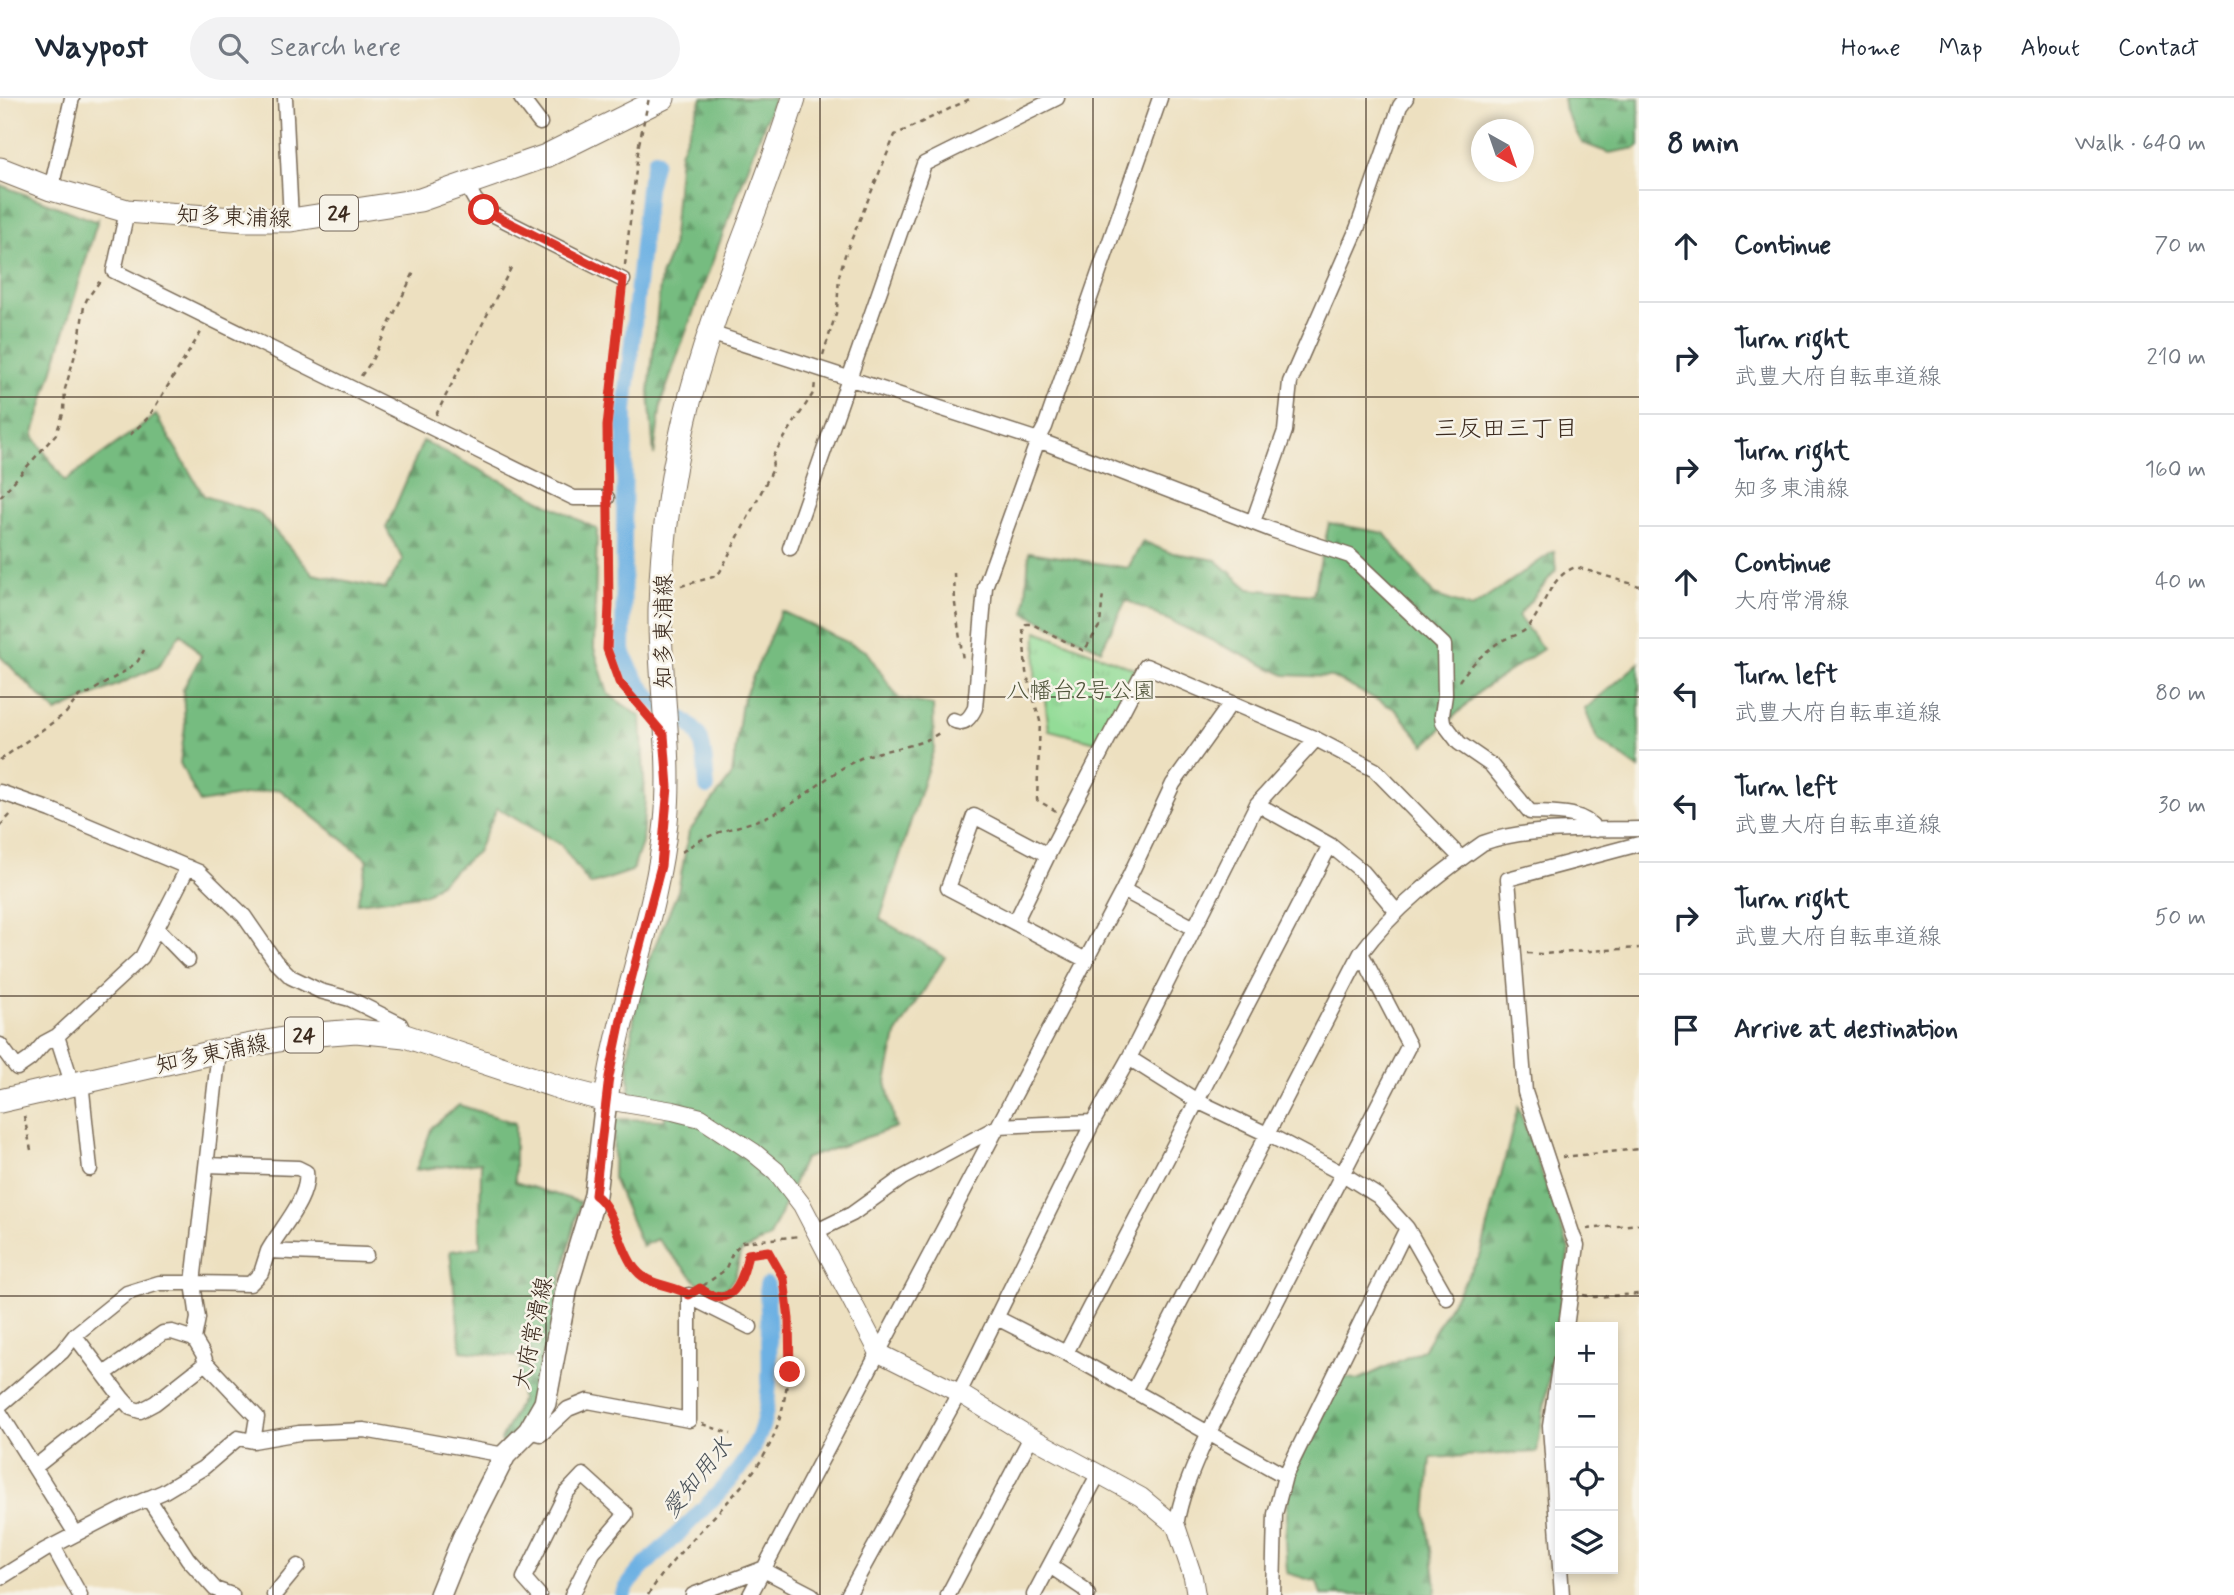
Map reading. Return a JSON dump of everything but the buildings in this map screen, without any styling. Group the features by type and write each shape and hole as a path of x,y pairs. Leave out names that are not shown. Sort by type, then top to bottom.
{"main road":[{"name":"知多東浦線","path":"0,169 51,189 127,211 246,220 291,220 420,200 546,156 663,98"},
{"name":"知多東浦線","path":"9,1099 219,1051 305,1035 356,1031 405,1036 567,1090 606,1100 623,1010 652,906 662,858 668,787 660,612 664,538 685,418 710,333 779,147 794,98"},
{"name":"大府常滑線","path":"440,1595 463,1538 505,1455 529,1431 545,1403 567,1287 595,1195 606,1100"}],"street":[{"path":"51,189 72,98"},
{"path":"285,98 291,220"},
{"path":"522,98 540,123"},
{"path":"790,548 924,164 1057,98"},
{"path":"953,720 962,723 975,708 985,587 1045,427 1160,98"},
{"path":"1253,522 1285,431 1290,382 1357,229 1400,106 1406,98"},
{"path":"466,184 484,210 623,280"},
{"path":"127,211 114,271 574,498 607,498"},
{"path":"710,333 1038,440 1350,556 1444,645 1443,722 1460,743 1491,765 1530,812 1580,817 1590,822 1596,830"},
{"path":"1015,923 1146,666 1316,739 1375,770 1461,858"},
{"path":"750,1595 999,1126 1084,959 1123,890 1173,783 1231,703"},
{"path":"848,1595 959,1393 1093,1122 1129,1058 1257,804 1316,739"},
{"path":"0,792 51,810 200,872 244,916 275,961 292,978 320,992 350,999 400,1024 405,1036"},
{"path":"1257,804 1329,845 1363,872 1397,912"},
{"path":"1048,855 974,816 948,888 1084,959"},
{"path":"1135,1391 1361,953 1377,932 1461,858 1483,843 1498,837 1639,829"},
{"path":"1567,1322 1578,1251 1525,1092 1508,879 1639,844"},
{"path":"1066,1353 1329,845"},
{"path":"0,1045 17,1068 57,1036 142,957 188,867"},
{"path":"1123,890 1194,928"},
{"path":"157,928 188,960"},
{"path":"1196,1595 1194,1577 1176,1526 1187,1483 1208,1434 1409,1045 1361,953"},
{"path":"57,1036 76,1082 90,1170"},
{"path":"194,1339 198,1318 193,1283 219,1051"},
{"path":"1129,1058 1197,1101 1269,1135 1343,1174 1378,1196 1407,1228 1447,1298"},
{"path":"606,1100 701,1118 729,1135 776,1171 803,1205 879,1353 959,1393 1031,1437 1141,1497 1176,1526"},
{"path":"816,1231 852,1214 902,1178 999,1126 1093,1122"},
{"path":"0,1405 117,1300 138,1288 159,1283 250,1284 261,1273 273,1241 284,1230 308,1182 306,1172 298,1168 207,1165"},
{"path":"1273,1595 1275,1514 1284,1476 1407,1228"},
{"path":"268,1251 366,1255"},
{"path":"692,1294 696,1300 750,1327"},
{"path":"529,1431 541,1434 568,1409 588,1401 689,1420 692,1294"},
{"path":"997,1318 1066,1353 1284,1476"},
{"path":"104,1374 163,1333 172,1332 194,1339 206,1363 257,1417 253,1441"},
{"path":"75,1336 122,1398 131,1408 140,1411 156,1403 206,1363"},
{"path":"1556,1385 1550,1426 1562,1595"},
{"path":"35,1467 122,1398"},
{"path":"0,1413 76,1534"},
{"path":"0,1578 53,1546 204,1468 238,1438 253,1441 299,1433 364,1430 505,1455"},
{"path":"948,1595 1031,1437"},
{"path":"1034,1595 1099,1474"},
{"path":"539,1595 524,1577 566,1493 583,1475 626,1514 593,1553 572,1595"},
{"path":"148,1498 188,1559 215,1589 232,1595"},
{"path":"53,1546 80,1595"},
{"path":"274,1595 298,1566"},
{"path":"1050,1566 1084,1589 1088,1595"},
{"path":"693,1595 762,1569 812,1595"}],"path":[{"path":"649,98 639,144 607,426 607,649 619,682 664,735"},
{"path":"681,586 713,578 720,572 773,469 772,457 814,392 817,368 837,310 839,276 845,256 895,135 972,98"},
{"path":"430,427 511,268"},
{"path":"348,387 364,374 371,362 415,270"},
{"path":"0,497 56,434 64,411 65,389 79,341 87,299 102,278 114,271"},
{"path":"130,435 148,418 209,318"},
{"path":"1445,695 1468,668 1499,642 1525,631 1558,578 1566,570 1576,567 1639,586"},
{"path":"954,573 963,667"},
{"path":"1068,817 1037,800 1041,721 1026,672 1023,628 1026,624 1032,624 1084,651 1100,625 1103,593"},
{"path":"0,760 66,713 79,696 87,694 138,662 144,650"},
{"path":"662,858 674,858 706,836 775,813 859,759 921,743 936,736 953,720"},
{"path":"0,826 22,800"},
{"path":"1514,951 1541,954 1639,948"},
{"path":"9,1099 31,1150"},
{"path":"1549,1163 1566,1156 1639,1149"},
{"path":"595,1195 603,1200 620,1241 636,1270 645,1279 692,1294 708,1294"},
{"path":"1571,1232 1639,1224"},
{"path":"692,1294 718,1277 733,1252 743,1242 792,1237 816,1231"},
{"path":"648,1595 667,1568 758,1464 771,1440 783,1403 790,1372 789,1319 784,1279 768,1251 748,1254 739,1286 732,1293 719,1297"},
{"path":"1571,1293 1595,1297 1639,1294"},
{"path":"689,1420 731,1434"}],"green space":[{"path":"702,98 774,98 661,404 654,455 649,392 661,276 672,249 680,153"},
{"path":"1563,98 1639,98 1639,145 1636,148 1609,153 1582,143 1565,111"},
{"path":"0,185 95,221 98,219 33,436 65,481 156,415 204,496 259,513 313,574 385,589 403,560 386,528 423,441 597,529 594,648 608,694 641,717 645,799 642,843 632,871 590,885 561,845 497,808 477,852 426,894 357,903 368,860 279,789 200,803 180,763 185,726 183,689 201,656 181,633 158,667 56,712 0,656"},
{"path":"1329,523 1384,533 1434,595 1472,608 1554,551 1556,570 1518,616 1543,649 1481,690 1425,745 1395,709 1332,677 1285,675 1126,600 1101,650 1025,613 1029,552 1128,568 1143,541 1168,552 1216,560 1249,589 1313,595"},
{"path":"781,611 866,651 899,699 933,705 934,748 880,919 945,957 896,1035 886,1082 896,1127 804,1159 770,1237 741,1252 735,1276 727,1288 711,1291 698,1283 657,1239 642,1246 613,1178 614,1119 665,1120 665,1102 630,1093 628,1061 639,984 678,891 689,832 732,775 742,702"},
{"name":"八幡台2号公園","path":"1037,631 1135,669 1100,743 1049,730 1045,700 1035,677"},
{"path":"1639,663 1639,769 1597,739 1585,709"},
{"path":"459,1105 515,1123 515,1182 580,1202 560,1285 540,1402 504,1446 501,1440 521,1400 519,1357 461,1351 450,1251 480,1247 481,1162 416,1170 432,1127"},
{"path":"1518,1107 1569,1249 1557,1322 1555,1322 1555,1338 1537,1452 1431,1458 1426,1516 1436,1585 1435,1595 1321,1595 1317,1582 1287,1573 1285,1540 1290,1478 1343,1377 1358,1380 1423,1350 1481,1254"}],"waterway":[{"name":"愛知用水","path":"655,160 648,188 625,410 623,651 645,692 696,731 702,744 707,787"},
{"name":"愛知用水","path":"623,1595 642,1568 725,1486 758,1438 764,1421 769,1383 767,1285"}],"district":[{"name":"三反田三丁目","path":"1506,428"}],"route":[{"path":"484,210 623,280 607,426 607,649 619,682 664,735 668,787 661,866 623,1010 609,1077 595,1195 603,1200 627,1258 636,1270 645,1279 678,1288 689,1295 700,1288 719,1297 732,1293 744,1276 748,1254 768,1251 784,1279 789,1319 790,1372"}]}
